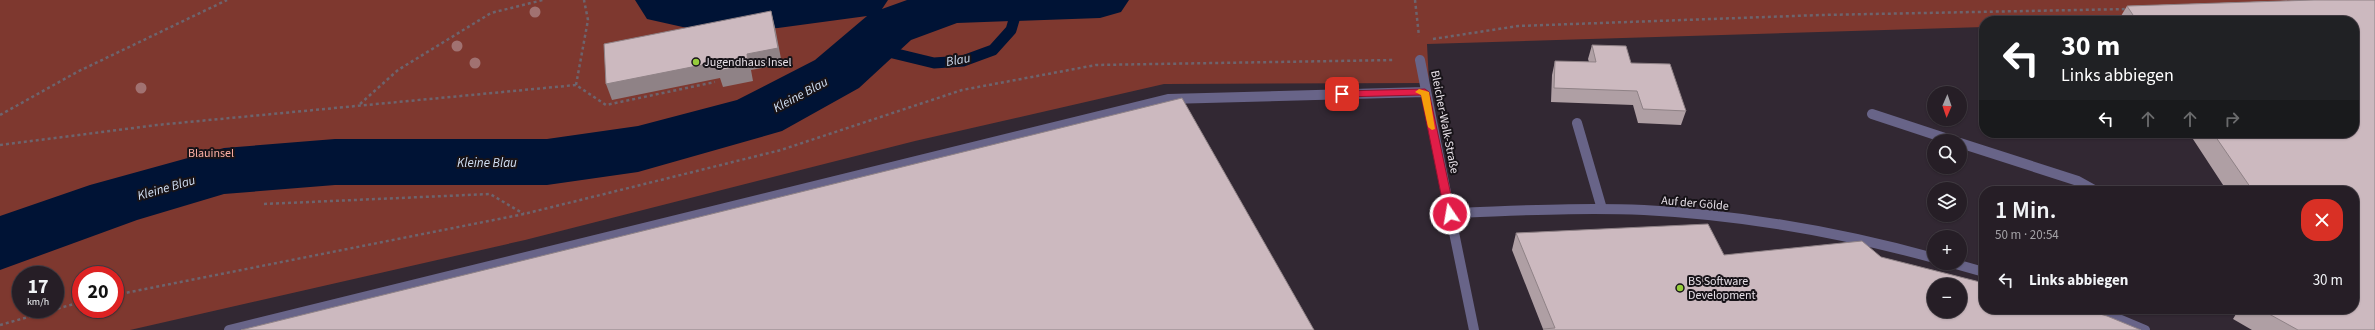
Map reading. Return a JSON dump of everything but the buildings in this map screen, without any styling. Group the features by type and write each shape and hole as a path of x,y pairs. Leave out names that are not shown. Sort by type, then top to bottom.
{"street":[{"name":"Bleicher-Walk-Straße","path":"1420,60 1425,92 1474,330"},
{"path":"229,330 1168,99 1425,92"},
{"path":"1872,114 1933,134"},
{"path":"1577,123 1602,210"},
{"path":"1967,145 2086,186"},
{"name":"Auf der Gölde","path":"1450,214 1602,210 1691,214 1787,227 1868,241 1927,256"},
{"path":"1967,267 1979,271"},
{"path":"2115,314 2145,330"}],"path":[{"path":"0,115 77,72 227,0"},
{"path":"359,105 398,70 491,13 543,0"},
{"path":"576,84 588,20 584,0"},
{"path":"1415,0 1419,40"},
{"path":"1426,39 1518,26 1821,15 2132,9"},
{"path":"124,293 524,214 780,150 962,90 1096,65 1420,60"},
{"path":"0,145 164,124 576,84 606,105 715,82"},
{"path":"264,204 490,194 524,214"},
{"path":"0,325 72,305"}],"green space":[{"name":"Blauinsel","path":"0,0 2375,0 2375,16 1979,16 1979,27 1427,44 1429,83 1164,84 915,141 525,240 130,330 0,330"}],"waterway":[{"path":"664,0 668,6 705,14 778,10 859,0"},
{"name":"Kleine Blau","path":"0,244 114,202 224,171 335,162 547,162 638,149 759,116 837,74 890,27 949,5 1100,0"},
{"name":"Blau","path":"868,47 934,63 963,61 993,50 1011,30 1019,3"}],"slow traffic":[{"path":"1419,92 1425,92 1432,127"}],"place":[{"name":"Jugendhaus Insel","path":"696,62"},
{"name":"BS Software Development","path":"1680,288"}],"route":[{"path":"1342,94 1425,92 1450,214"}]}
